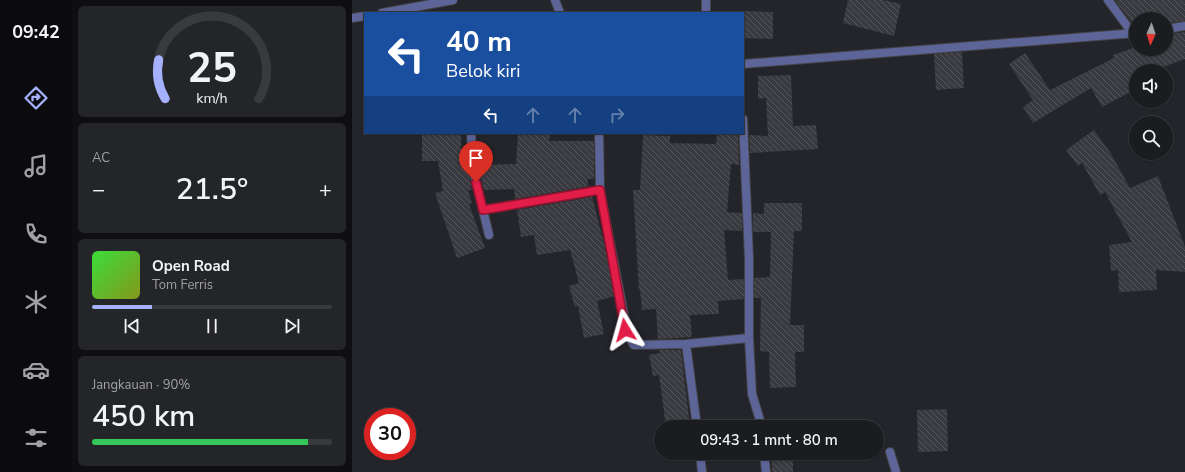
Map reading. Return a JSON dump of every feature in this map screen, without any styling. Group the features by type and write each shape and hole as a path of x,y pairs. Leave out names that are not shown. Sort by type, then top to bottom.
{"street":[{"path":"387,12 453,0"},
{"path":"555,0 560,12"},
{"path":"706,0 706,12"},
{"path":"1108,0 1129,27"},
{"path":"352,18 364,16"},
{"path":"1173,28 1185,26"},
{"path":"744,64 1129,34"},
{"path":"471,134 473,169 489,235"},
{"path":"599,134 600,190 628,336 634,345 686,344 749,338"},
{"path":"744,134 749,251 749,338 752,394 760,420"},
{"path":"483,210 600,190"},
{"path":"686,344 696,420"},
{"path":"890,452 896,472"},
{"path":"701,460 702,472"},
{"path":"765,460 766,472"}],"building":[{"path":"848,0 883,0 901,4 894,36 843,23"},
{"path":"1115,0 1185,0 1185,21 1173,22 1173,12 1129,12 1129,19"},
{"path":"743,12 773,12 773,39 744,38"},
{"path":"1185,32 1185,59 1171,64 1129,64 1129,93 1102,107 1091,88 1033,123 1023,107 1033,100 1009,64 1025,53 1050,90 1114,58 1113,55 1129,49 1129,56 1173,56 1173,33"},
{"path":"962,52 964,88 936,90 934,54"},
{"path":"791,75 793,126 816,125 818,149 750,153 749,135 768,136 766,98 758,99 758,76"},
{"path":"1094,130 1110,152 1130,188 1158,176 1185,247 1185,272 1156,270 1157,290 1119,292 1118,270 1111,271 1109,245 1132,242 1105,192 1100,195 1082,163 1078,166 1066,150"},
{"path":"422,134 461,134 461,162 467,161 472,190 468,190 472,203 469,204 485,248 457,258 435,193 443,191 438,161 422,161"},
{"path":"518,134 550,134 549,141 594,141 594,179 587,179 589,186 515,199 514,189 484,190 478,165 516,164"},
{"path":"717,134 738,135 739,165 731,164 727,212 742,213 742,231 724,230 728,280 744,279 744,299 718,301 719,314 690,315 692,337 658,339 656,309 642,310 640,289 639,290 633,190 640,190 643,135 670,136 670,143 716,144"},
{"path":"592,197 604,243 615,296 597,301 604,334 584,338 578,306 575,307 569,286 579,283 570,250 537,255 534,235 521,237 517,210"},
{"path":"764,203 802,203 802,231 794,231 790,325 804,325 804,352 795,352 796,387 770,388 769,352 760,351 761,298 754,298 754,278 770,277 771,232 753,232 753,213 764,214"},
{"path":"659,350 681,350 689,420 665,420 659,375 653,376 649,355 660,353"},
{"path":"947,409 948,451 918,452 917,410"},
{"path":"772,460 793,460 793,472 772,472"}],"route":[{"path":"476,182 483,210 600,190 619,288 625,330"}]}
